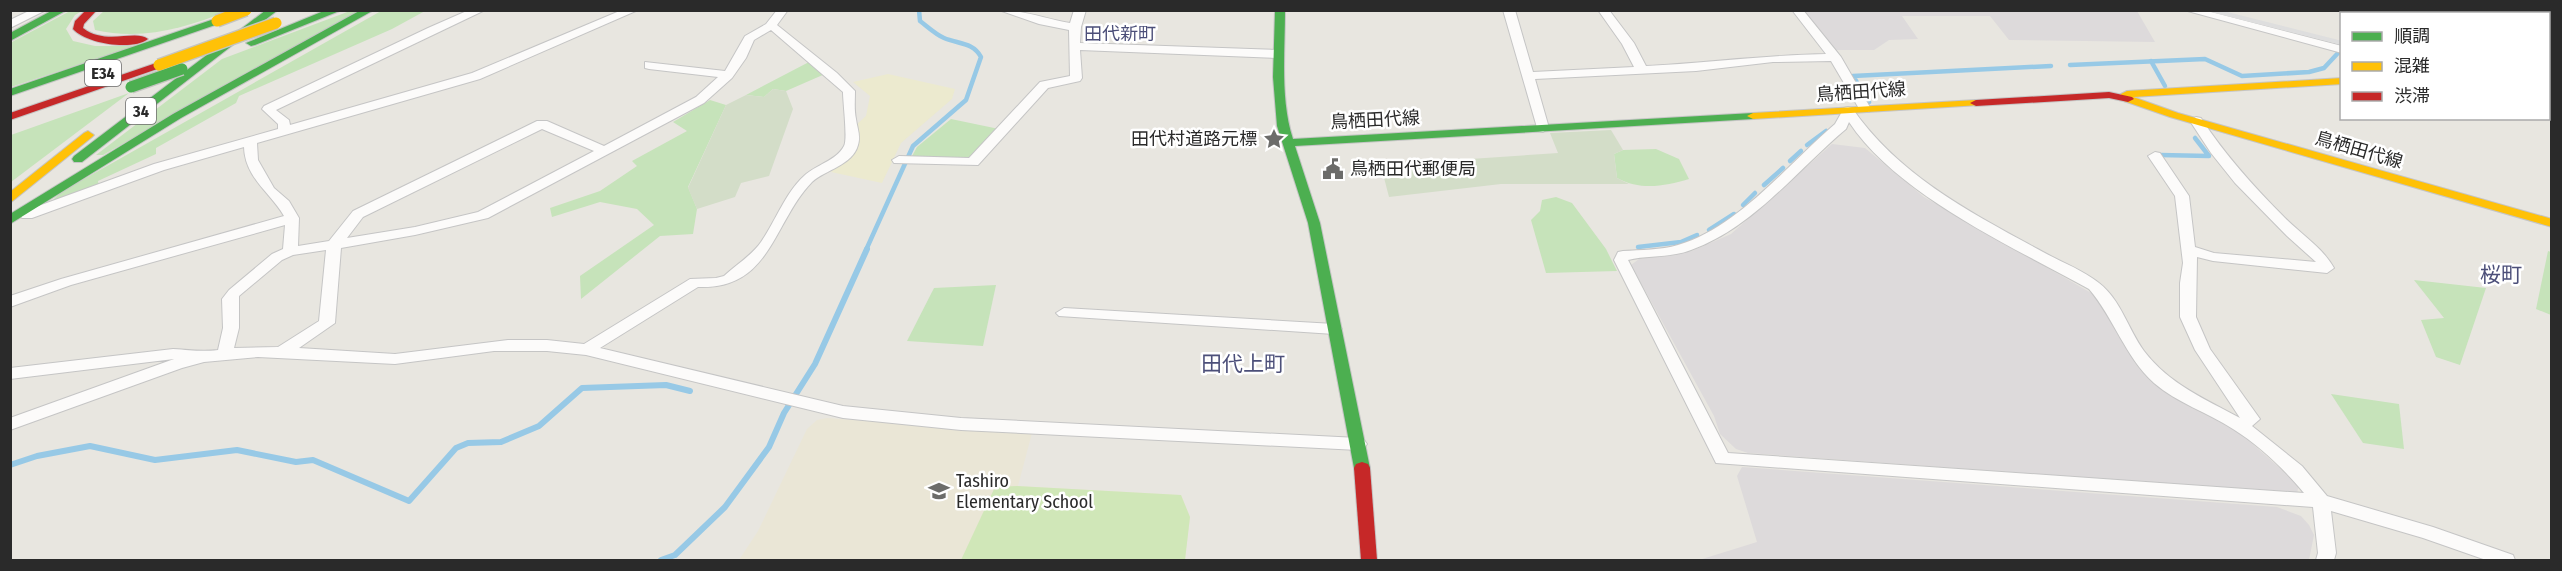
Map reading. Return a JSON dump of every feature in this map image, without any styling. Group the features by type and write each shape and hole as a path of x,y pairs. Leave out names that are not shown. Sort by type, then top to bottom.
{"main road":[{"path":"10,38 62,10"},
{"path":"92,10 79,23 78,29 82,34 99,40 150,38 217,21"},
{"path":"154,86 239,10"},
{"path":"10,93 246,10"},
{"name":"34","path":"10,199 84,139 255,10"},
{"name":"E34","path":"10,105 275,14 308,10"},
{"path":"10,129 245,46 337,10"},
{"path":"10,220 177,116 369,10"},
{"path":"1280,10 1278,54 1280,106 1287,143 1311,209 1358,444 1369,533 1369,561"},
{"name":"34","path":"10,213 275,14"},
{"name":"E34","path":"10,117 159,65 275,14"},
{"path":"2109,95 2340,81"},
{"name":"鳥栖田代線","path":"1287,143 2109,95 2138,100 2196,121 2552,223"},
{"path":"10,192 84,139"}],"street":[{"path":"10,25 41,10"},
{"path":"284,131 284,123 268,109 432,30 480,10"},
{"path":"10,220 159,167 476,76 633,10"},
{"path":"225,353 231,328 230,299 234,293 277,257 290,251 416,231 483,215 700,100 728,75 749,38 770,26 783,10"},
{"path":"1004,10 1043,22 1075,27"},
{"path":"903,161 973,162 1044,85 1076,78 1075,27 1080,10"},
{"path":"1509,10 1543,128"},
{"path":"1603,10 1628,43 1642,70"},
{"path":"1797,10 1835,57 1865,109"},
{"path":"2189,10 2340,49"},
{"path":"586,350 695,282 717,283 739,272 767,244 780,219 808,179 836,162 851,147 853,130 849,118 849,91 834,74 804,54 777,28 770,26"},
{"path":"1074,46 1278,54"},
{"path":"1527,76 1696,67 1773,58 1835,57"},
{"path":"649,65 728,75"},
{"path":"1848,111 1861,134 1873,146 1899,170 1936,198 2094,286 2110,304 2137,353 2158,377 2174,390 2240,425 2296,471 2321,501 2327,553 2325,561"},
{"path":"1848,111 1841,126 1732,223 1708,238 1684,248 1623,255 1621,260 1722,459 2321,501 2427,532 2506,561"},
{"path":"2188,249 2213,257 2327,268 2321,256 2294,234 2219,155 2196,121"},
{"path":"280,353 327,323 334,245 358,214 542,124 605,151"},
{"path":"250,141 251,160 269,190 284,204 292,218 290,251"},
{"path":"2155,156 2182,196 2190,263 2187,283 2188,316 2203,350 2252,419 2240,425"},
{"path":"11,301 66,282 292,218"},
{"path":"1064,313 1334,329"},
{"path":"10,424 199,357 225,353 280,353 398,359 516,345 547,344 586,350 781,399 843,412 961,424 1358,444"},
{"path":"10,374 173,354 189,354 199,357"}],"shaded area":[{"path":"1802,11 2137,11 2155,42 2009,40 1990,16 1902,16 1918,39 1889,40 1874,50 1834,50"},
{"path":"1832,144 1865,148 1924,197 2093,294 2100,302 2124,345 2144,370 2238,431 2299,485 2297,493 1748,453 1736,449 1720,434 1714,416 1631,265 1639,259 1692,251 1731,234"},
{"name":"Tashiro Elementary School","path":"827,418 1032,433 1018,486 1181,495 1190,517 1185,560 739,560 758,531 807,429 817,420"},
{"path":"1742,467 2277,507 2301,516 2314,535 2309,560 1699,560 1757,542 1737,476"}],"green space":[{"path":"84,10 75,15 66,29 73,41 95,46 135,46 11,87 10,43 70,11"},
{"path":"104,11 228,11 196,23 163,31 130,34 95,30 93,21"},
{"path":"350,11 361,11 103,155 96,155 222,59"},
{"path":"381,11 425,11 392,29 239,96 236,103 156,148 156,154 98,181 99,187 47,206 61,192"},
{"path":"809,62 825,74 786,91 773,89 764,97 746,95"},
{"path":"773,89 786,91 793,109 769,176 741,183 735,197 697,209 688,188 726,105 746,95 764,97"},
{"path":"129,93 11,182 11,135"},
{"path":"710,100 726,105 688,187 697,209 693,234 660,236 581,299 580,276 654,225 637,209 600,202 552,217 550,208 600,191 637,166 632,161 687,131 673,122"},
{"path":"951,119 999,129 973,158 911,158 917,147"},
{"path":"1611,130 1623,150 1614,154 1617,178 1629,184 1501,184 1389,197 1382,170 1471,164 1470,159 1558,153 1550,133"},
{"path":"1656,149 1679,159 1689,179 1671,184 1644,186 1617,178 1614,154 1623,150"},
{"path":"1556,197 1572,203 1606,249 1617,271 1546,273 1531,220 1540,211 1542,200"},
{"path":"2548,251 2551,252 2551,315 2536,309"},
{"path":"2414,280 2486,288 2460,365 2436,357 2421,320 2444,318"},
{"path":"996,285 983,346 907,341 934,288"},
{"path":"2331,394 2399,404 2404,449 2363,443"},
{"path":"1017,486 1181,495 1190,517 1185,560 961,560 995,487"}],"sand":[{"path":"888,74 955,89 952,99 901,143 882,183 831,172 859,144 856,125 866,116 870,96 853,82"}],"waterway":[{"path":"866,250 913,146 966,100 981,57 969,46 944,38 920,21 919,10"},
{"path":"2151,61 2205,59 2242,76 2309,72 2324,68 2338,53"},
{"path":"2070,65 2151,61"},
{"path":"2151,61 2165,86"},
{"path":"1869,102 1853,76 2051,66"},
{"path":"1807,145 1826,131"},
{"path":"2160,155 2209,156 2195,138"},
{"path":"1790,161 1801,151"},
{"path":"1764,185 1783,168"},
{"path":"1743,205 1755,193"},
{"path":"1709,230 1734,214"},
{"path":"1638,247 1681,242 1697,235"},
{"path":"661,560 675,555 725,507 769,447 784,413 815,364 867,249"},
{"path":"10,465 37,456 90,446 155,460 237,450 296,462 313,460 409,501 456,448 468,443 501,442 539,426 582,388 666,385 690,391"}],"railway":[{"path":"2211,10 2340,42"}],"traffic: fast":[{"path":"10,38 62,10"},
{"path":"78,159 273,10"},
{"path":"251,43 337,10"},
{"path":"10,220 177,116 369,10"},
{"path":"1280,10 1279,77 1283,126 1314,223 1362,468"},
{"path":"10,93 217,21"},
{"path":"131,87 182,69"},
{"path":"1287,143 1753,116"}],"traffic: slow":[{"path":"217,21 246,10"},
{"path":"159,65 276,23"},
{"path":"2127,94 2340,81"},
{"path":"2128,99 2174,115 2552,223"},
{"path":"1753,116 1976,103"},
{"path":"10,199 88,135"}],"traffic: jam":[{"path":"92,10 79,23 78,29 92,38 109,41 143,39"},
{"path":"10,117 159,65"},
{"path":"1976,103 2109,95 2128,99"},
{"path":"1362,468 1369,560"}],"place":[{"name":"田代村道路元標","path":"1274,139"},
{"name":"鳥栖田代郵便局","path":"1333,169"},
{"name":"Tashiro Elementary School","path":"939,491"}],"district":[{"name":"田代新町","path":"1120,34"},
{"name":"桜町","path":"2501,275"},
{"name":"田代上町","path":"1243,364"}]}
